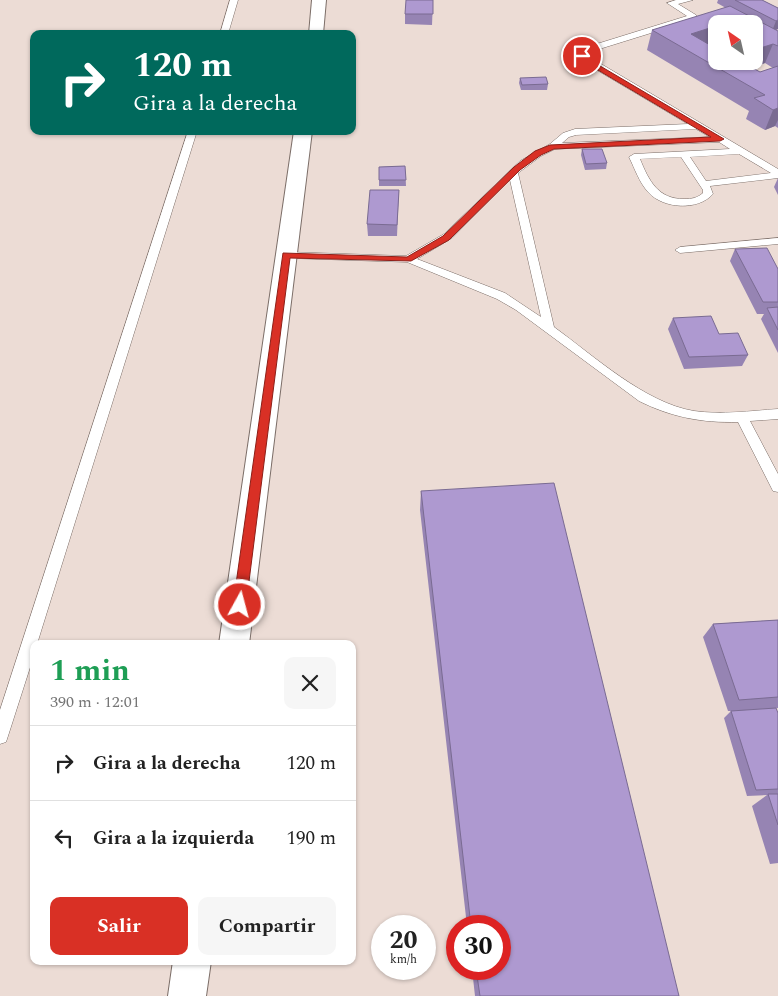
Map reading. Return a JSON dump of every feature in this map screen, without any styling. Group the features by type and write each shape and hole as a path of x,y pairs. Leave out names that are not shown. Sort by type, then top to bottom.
{"street":[{"path":"316,30 319,0"},
{"path":"235,640 302,135"},
{"path":"187,996 191,965"}],"lane":[{"path":"225,30 234,0"},
{"path":"689,0 671,3 693,17 590,49 584,52 582,56 778,174"},
{"path":"408,260 446,238 513,173 538,153 553,146 566,135 578,132 697,126"},
{"path":"31,640 192,135"},
{"path":"553,146 720,139"},
{"path":"683,154 704,184 708,194 705,198 687,202 662,198 650,188 634,157 739,150"},
{"path":"513,173 549,328"},
{"path":"704,184 778,174"},
{"path":"680,250 748,248 778,241"},
{"path":"286,255 408,260 501,296 549,328 643,398 660,407 680,414 705,419 778,414"},
{"path":"742,417 778,487"},
{"path":"0,736 30,642"}],"building":[{"path":"406,0 433,0 433,14 405,14"},
{"path":"735,0 762,0 778,8 778,20 776,21"},
{"path":"730,6 747,15 708,15 708,29 691,34 708,44 708,62 652,30"},
{"path":"763,23 778,31 778,46 773,44 763,47"},
{"path":"778,66 778,108 773,110 754,98 765,95 722,70 756,70 760,72"},
{"path":"546,77 548,84 522,85 520,78"},
{"path":"582,149 602,149 607,163 586,164"},
{"path":"405,166 406,180 379,180 379,167"},
{"path":"370,190 399,190 397,225 367,224"},
{"path":"767,248 778,269 778,302 763,302 735,249"},
{"path":"778,307 778,330 767,308"},
{"path":"711,316 719,334 738,333 748,355 689,357 673,318"},
{"path":"554,483 679,996 480,996 478,980 511,980 511,915 470,915 421,491"},
{"path":"778,620 778,697 739,700 713,624"},
{"path":"776,708 778,713 778,789 756,790 731,711"},
{"path":"768,794 778,794 778,825"}],"route":[{"path":"240,605 286,255 351,256 408,260 446,238 517,169 538,153 553,146 720,139 582,56"}]}
